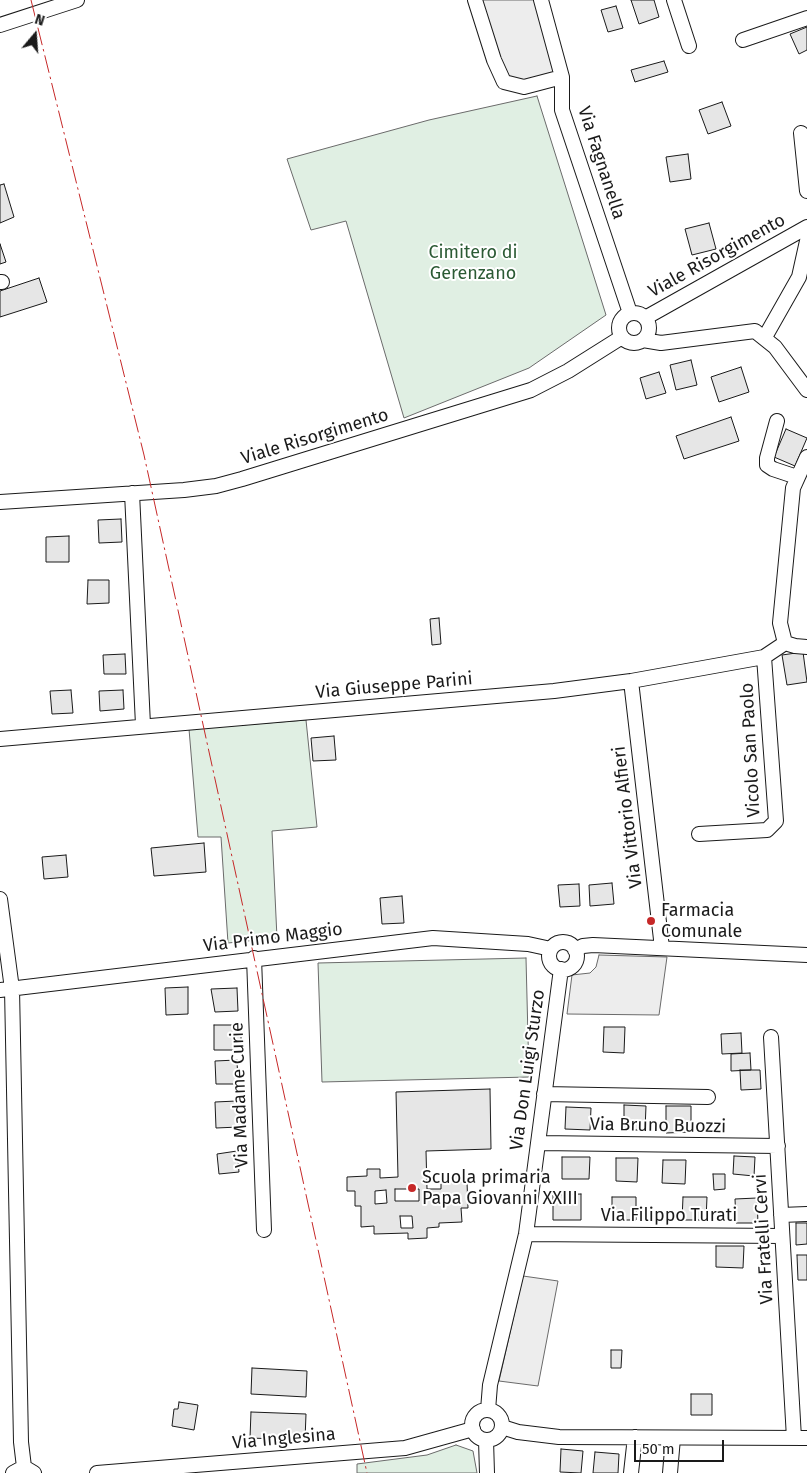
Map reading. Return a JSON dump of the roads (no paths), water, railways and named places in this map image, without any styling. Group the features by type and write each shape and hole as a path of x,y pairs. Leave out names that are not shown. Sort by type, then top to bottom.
{"street":[{"path":"0,25 77,0"},
{"path":"475,0 494,60 504,82 524,87 562,76"},
{"name":"Via Fagnanella","path":"541,0 562,76 562,110 630,313"},
{"path":"674,0 688,46"},
{"path":"743,40 807,18"},
{"path":"801,133 807,191"},
{"name":"Viale Risorgimento","path":"645,318 807,227"},
{"path":"765,337 799,277 807,241"},
{"path":"630,313 623,318 619,325 622,338 634,343 642,340 661,343 755,332 765,337 806,387"},
{"name":"Viale Risorgimento","path":"630,313 638,314 645,318 648,332 642,340"},
{"name":"Viale Risorgimento","path":"0,502 216,486 511,397 550,381 622,338"},
{"path":"777,420 767,458 768,465 773,469 797,477"},
{"path":"807,457 793,488 780,623 785,643 807,647"},
{"path":"132,493 143,725"},
{"name":"Via Giuseppe Parini","path":"0,739 143,725 554,691 631,681 764,657 785,643"},
{"name":"Vicolo San Paolo","path":"699,834 767,830 776,821 764,657"},
{"name":"Via Vittorio Alfieri","path":"631,681 662,948"},
{"path":"0,899 6,989 21,1432 24,1471"},
{"name":"Via Primo Maggio","path":"6,989 433,938 528,944 551,949"},
{"path":"562,942 570,944 576,950 575,962 569,968 561,970 550,962 551,949 562,942"},
{"path":"576,950 582,946 594,945 807,955"},
{"name":"Via Madame Curie","path":"254,958 264,1230"},
{"name":"Via Don Luigi Sturzo","path":"488,1410 490,1385 526,1234 561,970"},
{"name":"Via Fratelli Cervi","path":"771,1036 782,1236 801,1438"},
{"path":"544,1094 708,1097"},
{"name":"Via Bruno Buozzi","path":"538,1144 778,1146"},
{"path":"781,1215 807,1214"},
{"name":"Via Filippo Turati","path":"526,1234 782,1236"},
{"path":"488,1410 500,1417 502,1427 496,1437 486,1440 478,1438 472,1429 474,1417 488,1410"},
{"path":"502,1427 518,1432 560,1437 801,1438"},
{"name":"Via Inglesina","path":"97,1473 221,1468 405,1448 472,1429"},
{"path":"631,1473 635,1437"},
{"path":"670,1473 673,1438"},
{"path":"486,1440 487,1473"}],"place":[{"name":"Farmacia Comunale","path":"651,921"},
{"name":"Scuola primaria Papa Giovanni XXIII","path":"412,1188"}],"park label":[{"name":"Cimitero di Gerenzano","path":"473,263"}]}
